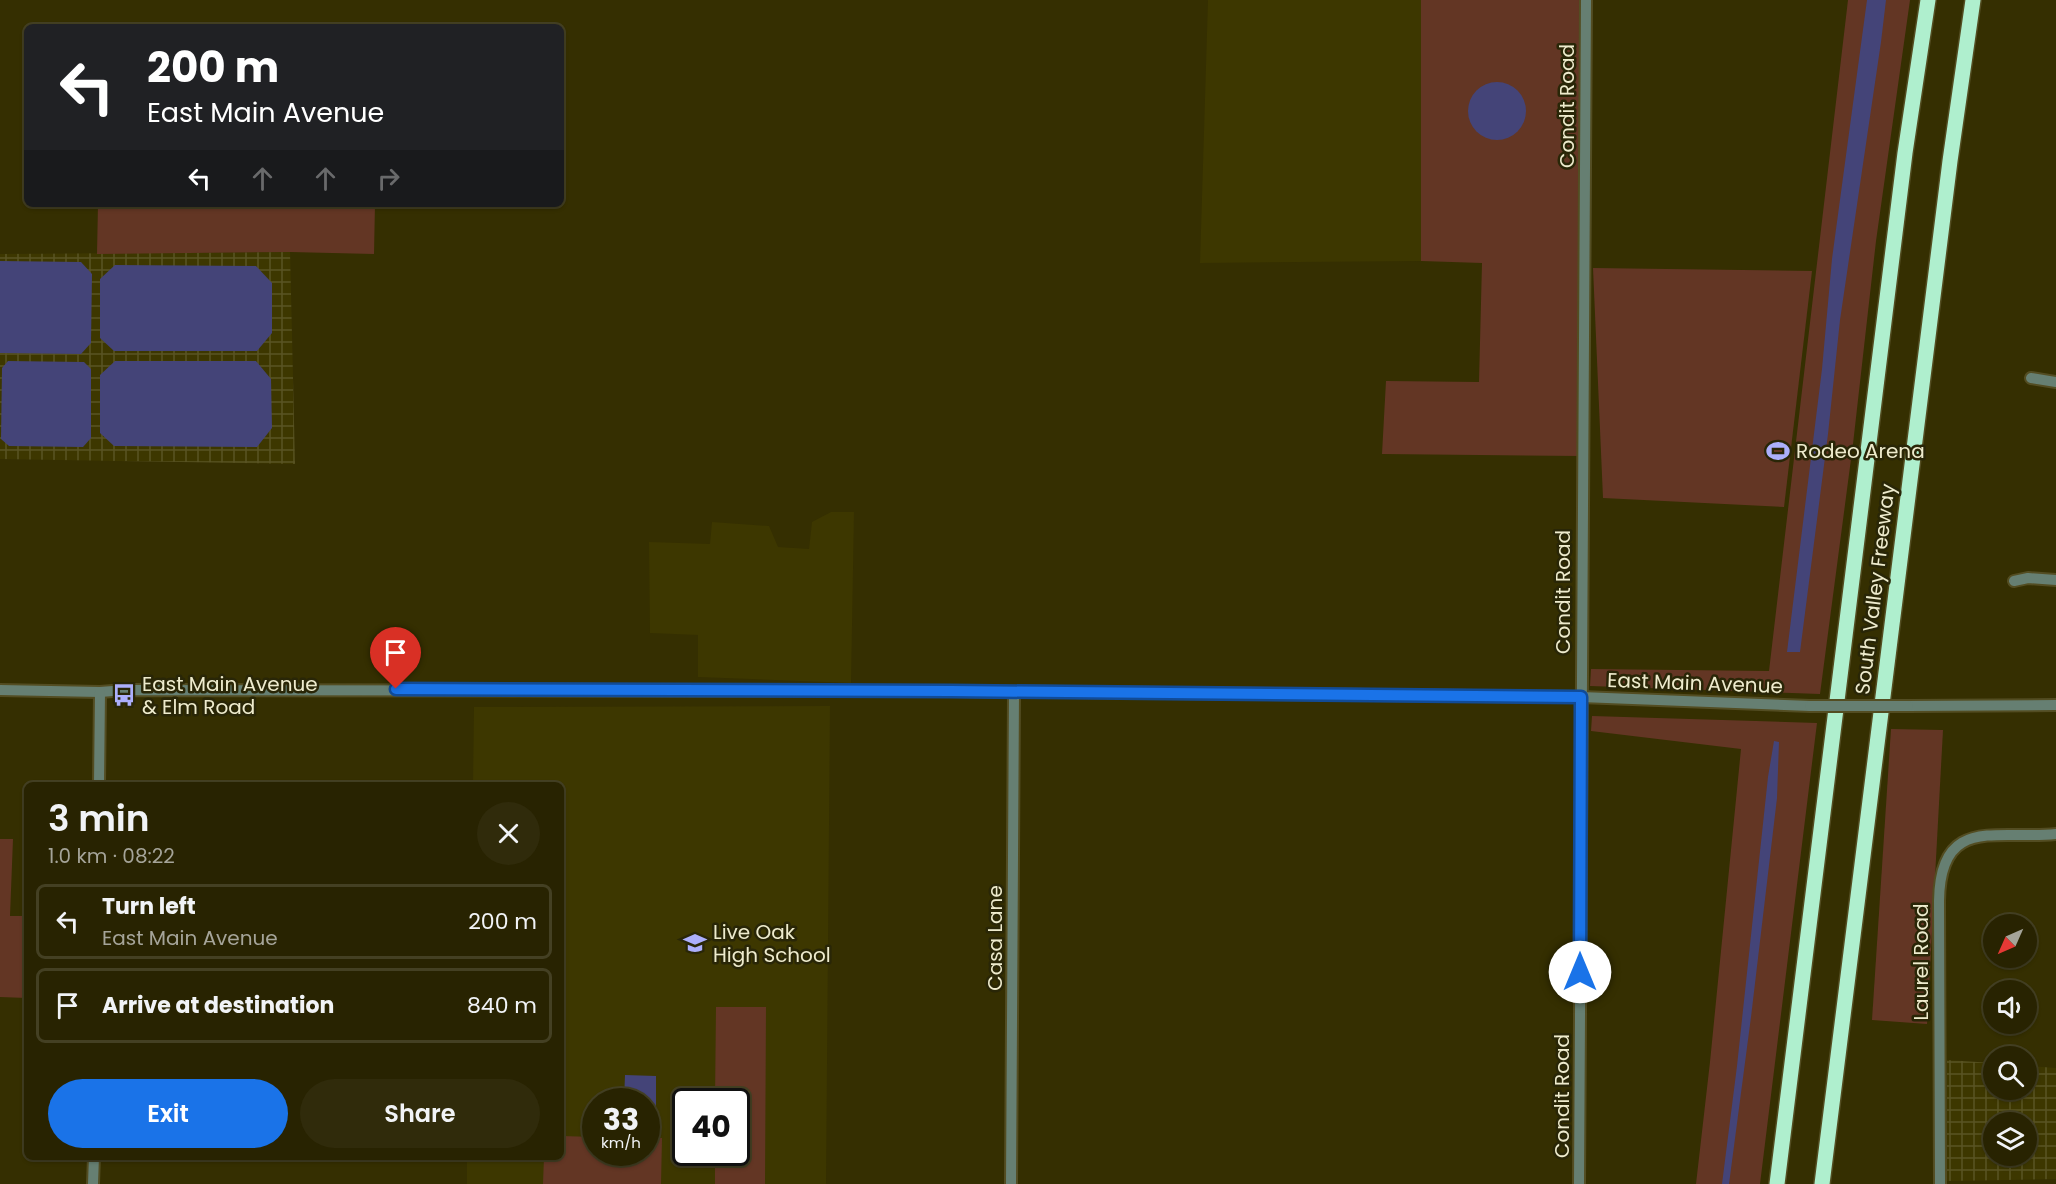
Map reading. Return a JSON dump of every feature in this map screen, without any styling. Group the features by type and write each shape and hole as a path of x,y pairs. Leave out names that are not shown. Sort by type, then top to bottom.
{"highway":[{"name":"South Valley Freeway","path":"1777,1184 1906,144 1928,0"},
{"name":"South Valley Freeway","path":"1822,1184 1950,161 1973,0"}],"street":[{"name":"Condit Road","path":"1579,1184 1586,0"},
{"path":"2031,378 2056,382"},
{"path":"2014,581 2028,578 2056,580"},
{"name":"East Main Avenue","path":"0,690 100,692 396,689 1014,692 1581,697 1810,706 2056,705"},
{"path":"99,782 100,692"},
{"name":"Casa Lane","path":"1011,1184 1014,692"},
{"name":"Laurel Road","path":"1940,1184 1939,901 1940,880 1944,865 1953,850 1964,840 1982,835 2056,834"},
{"path":"93,1184 94,1160"}],"shaded area":[{"path":"1208,0 1421,0 1421,261 1200,263"},
{"path":"1421,0 1585,0 1581,456 1382,454 1386,381 1479,382 1482,263 1421,261"},
{"path":"1848,0 1910,0 1876,241 1853,444 1820,694 1590,686 1591,669 1769,671"},
{"path":"1867,0 1886,0 1881,42 1840,320 1800,652 1787,652 1822,369 1832,259"},
{"path":"1491,82 1503,82 1518,90 1526,105 1526,117 1518,132 1503,140 1491,140 1476,132 1468,117 1468,105 1476,90"},
{"path":"98,207 375,207 374,254 290,252 97,254"},
{"path":"290,252 295,464 0,459 0,254"},
{"path":"0,261 81,262 92,274 91,343 81,354 0,353"},
{"path":"115,265 256,266 272,283 272,333 257,351 114,351 100,338 100,279"},
{"path":"1593,268 1812,271 1784,507 1603,498"},
{"path":"8,361 84,362 91,369 91,438 83,447 9,446 1,439 2,368"},
{"path":"115,361 256,361 271,379 272,428 257,447 114,446 100,433 100,375"},
{"path":"831,512 854,512 851,683 698,677 698,635 650,633 649,542 710,544 712,522 769,526 778,547 809,549 812,522"},
{"name":"Live Oak High School","path":"830,706 826,1184 467,1184 467,1160 564,1160 564,782 473,782 474,707"},
{"path":"1592,716 1817,723 1760,1184 1696,1184 1741,749 1591,731"},
{"path":"1891,729 1943,730 1927,1024 1872,1020"},
{"path":"1774,741 1779,742 1777,798 1729,1184 1722,1184 1768,777"},
{"path":"0,839 13,839 10,916 24,916 24,998 0,997"},
{"path":"716,1007 766,1007 765,1184 715,1184 715,1166 750,1166 750,1088 715,1088"},
{"path":"1947,1060 1983,1062 1983,1100 2037,1100 2037,1067 2056,1068 2056,1179 1947,1181"},
{"path":"625,1075 656,1076 656,1088 624,1088"},
{"path":"564,1136 582,1137 582,1166 660,1166 660,1138 662,1138 661,1184 543,1184 544,1160 564,1160"}],"place":[{"name":"Rodeo Arena","path":"1778,451"},
{"name":"East Main Avenue & Elm Road","path":"124,695"},
{"name":"Live Oak High School","path":"695,943"}],"route":[{"path":"396,689 1581,697 1580,972"}]}
